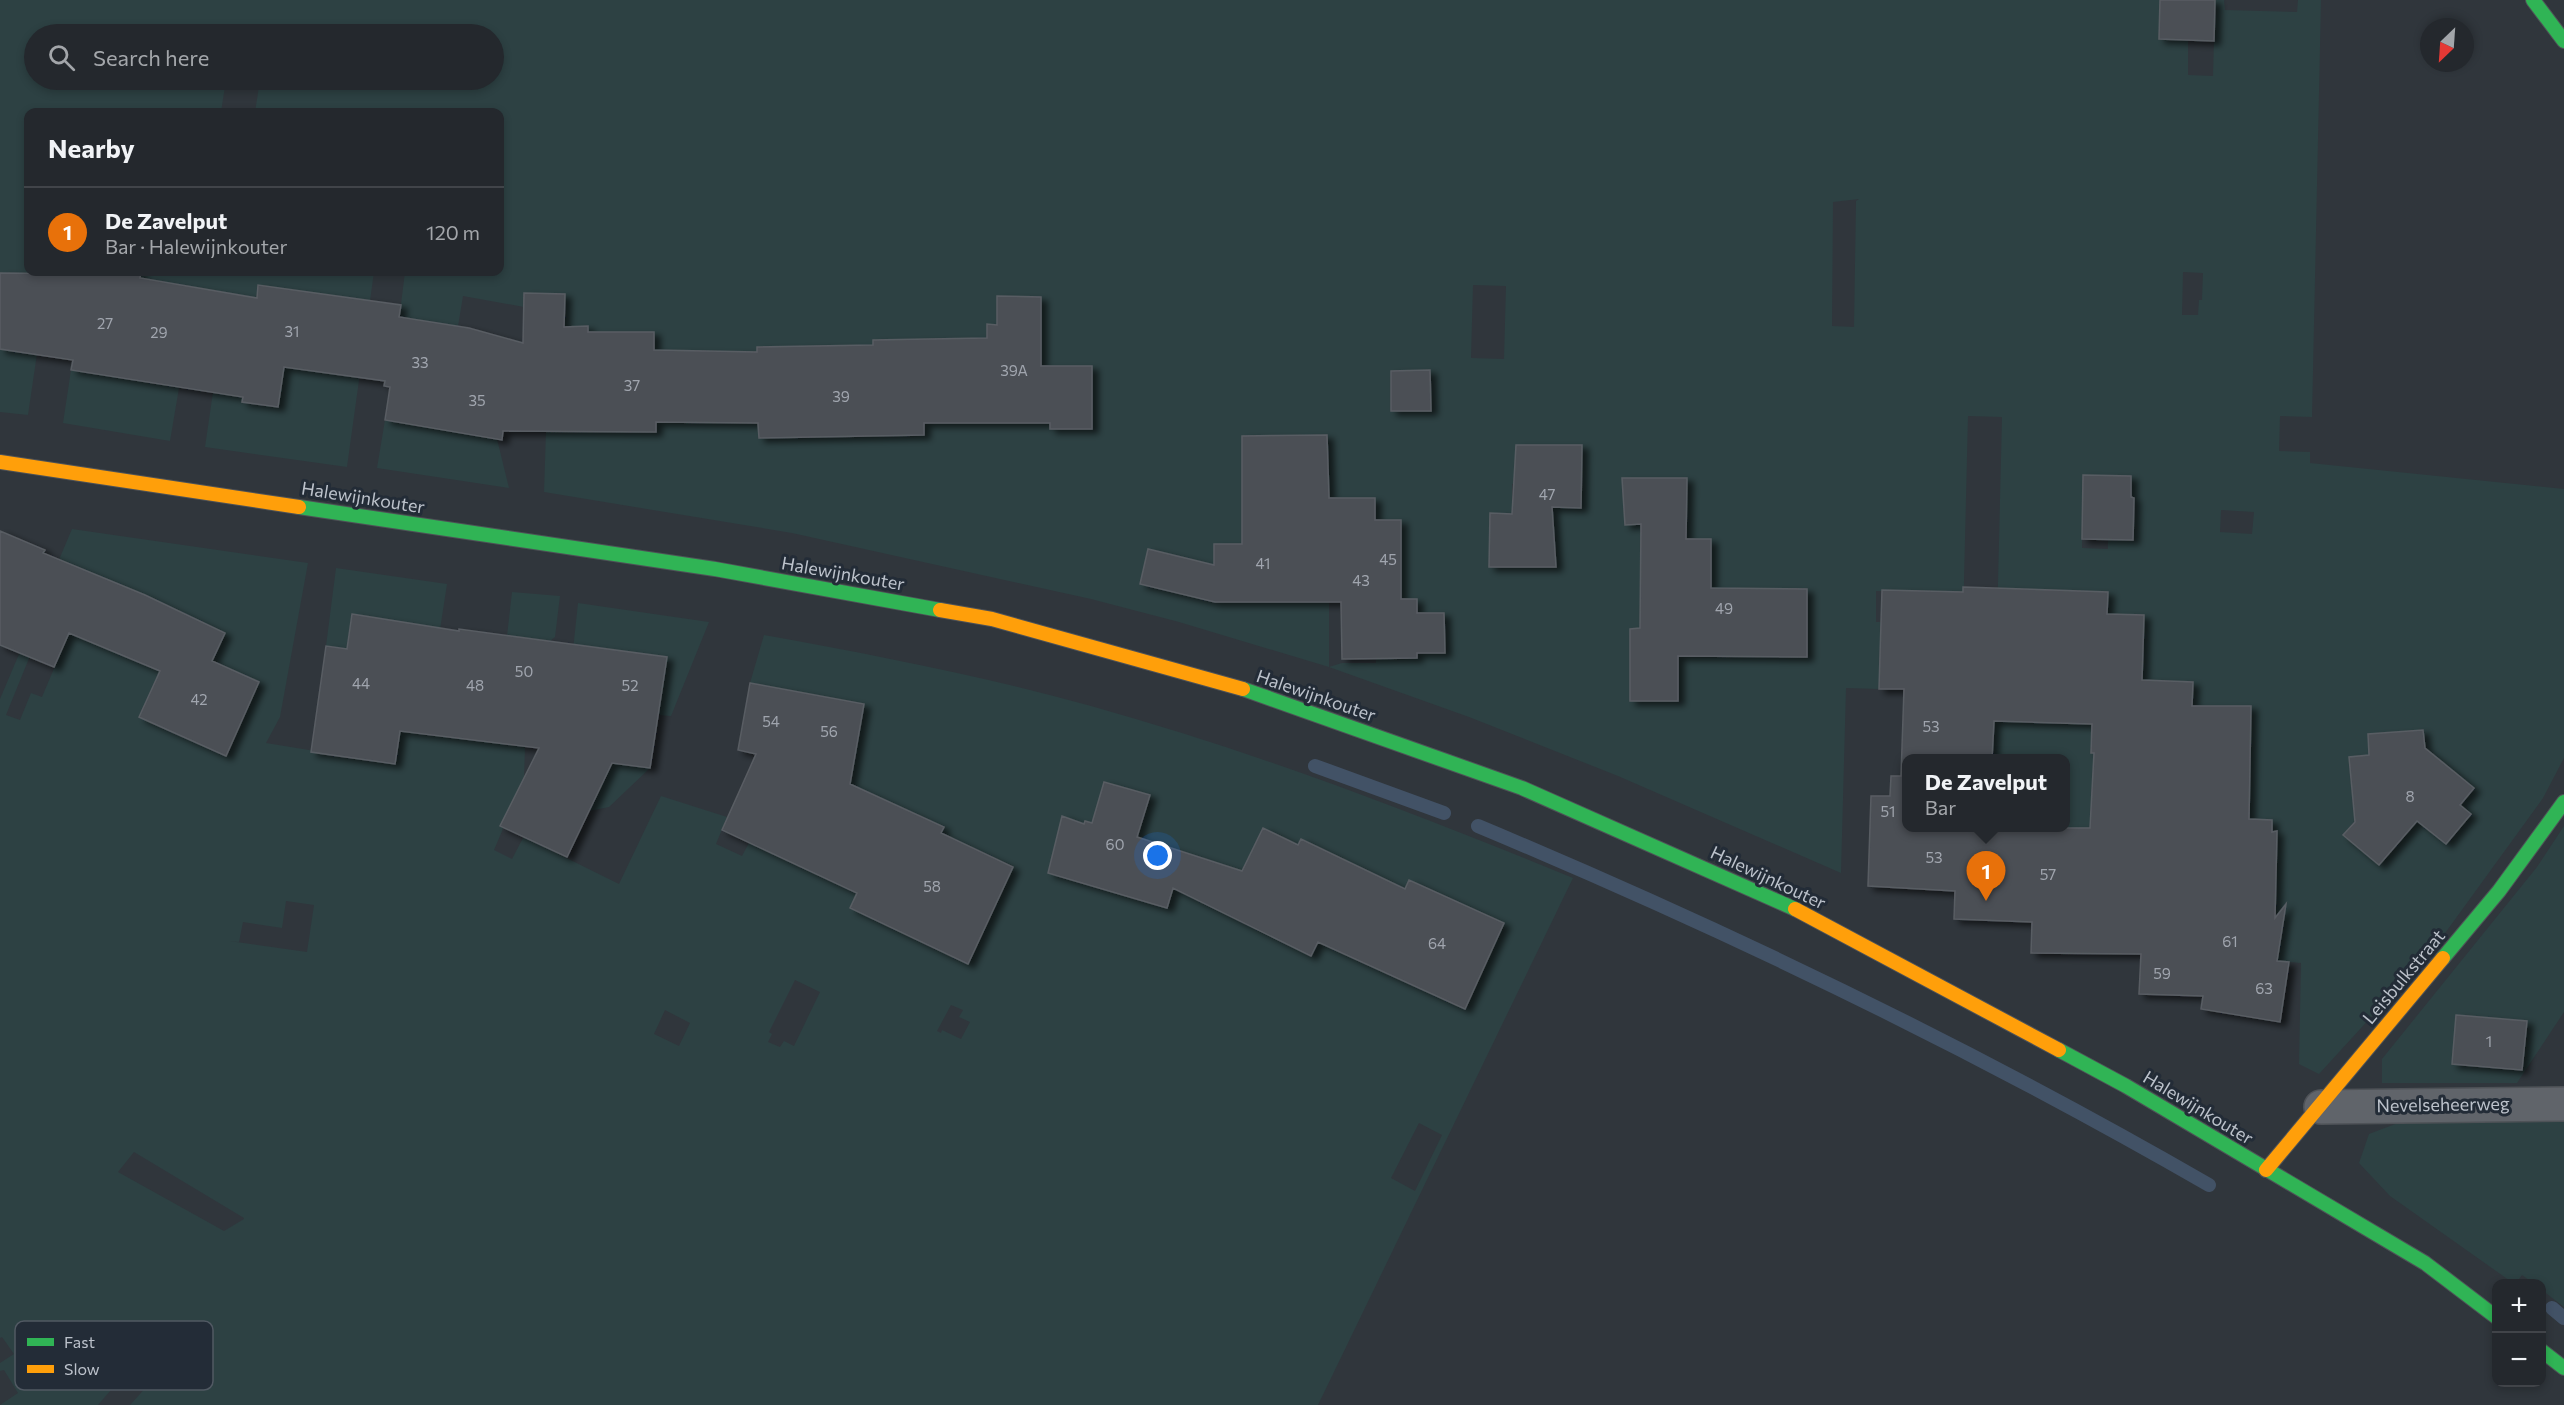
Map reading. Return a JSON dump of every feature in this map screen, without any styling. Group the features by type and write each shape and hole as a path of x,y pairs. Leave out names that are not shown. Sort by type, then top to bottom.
{"street":[{"path":"2532,0 2564,41"},
{"name":"Halewijnkouter","path":"0,462 715,569 992,619 1249,691 1522,788 1801,912 2126,1086 2426,1263 2492,1314"},
{"name":"Leisbulkstraat","path":"2266,1170 2321,1107 2499,891 2564,802"},
{"name":"Nevelseheerweg","path":"2321,1107 2564,1104"},
{"path":"2546,1355 2564,1368"}],"green space":[{"path":"0,0 2160,0 2159,39 2188,40 2188,75 2213,76 2215,0 2224,0 2225,10 2297,12 2298,0 2321,0 2312,417 2280,416 2279,451 2310,452 2310,463 2564,489 2564,758 2543,798 2435,947 2319,1074 2299,1064 2301,963 2277,961 2284,917 2247,911 2249,809 2234,809 2190,769 2193,682 2142,680 2144,615 2107,614 2091,753 2101,753 2098,855 2063,854 2063,832 2070,832 2070,754 1992,754 1993,737 1880,645 1879,689 1846,688 1841,873 1618,776 1469,717 1329,667 1179,622 1091,599 792,533 544,492 549,339 564,339 564,294 524,293 524,307 463,296 457,332 401,323 400,312 404,276 504,276 504,108 256,108 258,90 504,90 504,24 24,24 24,90 224,90 222,108 24,108 24,276 48,276 28,415 0,412","holes":["1859,199 1856,201 1854,327 1832,326 1833,202","2183,272 2203,273 2202,300 2199,300 2198,315 2182,315","1473,285 1506,286 1504,359 1471,358","987,325 997,325 1031,417 1030,423 986,423","588,326 588,332 654,333 656,432 568,431 569,327","922,339 924,435 759,438 757,347 809,346 873,358 873,340","1051,366 1092,366 1092,429","1968,416 2002,417 1996,666 1961,704","1327,435 1329,498 1242,498 1242,436","1516,445 1582,445 1581,507 1552,507 1556,567 1490,567 1490,514 1515,514 1514,507 1512,507 1512,484 1515,483","2083,475 2134,498 2133,540 2108,540 2108,549 2082,548","1687,479 1686,539 1711,539 1711,588 1807,589 1678,631 1678,701 1630,701 1630,629 1640,628","1622,480 1639,524 1625,525","1375,498 1375,520 1401,520 1401,599 1417,599 1417,613 1444,613 1444,653 1417,653 1417,658 1376,659 1376,663 1342,663 1329,667 1329,499","2221,510 2254,512 2252,534 2220,532","1312,543 1312,602 1223,602 1214,544","1148,549 1173,555 1165,590 1140,584","1876,591 1899,591 1899,622 1876,622","2228,706 2251,707 2250,768 2227,767","2423,730 2425,753 2473,788 2460,805 2471,814 2446,844 2412,816 2403,836 2379,865 2343,835 2358,817 2358,807 2353,805 2349,758 2369,755 2368,734","2259,819 2272,820 2272,832 2277,832 2276,867"]},
{"path":"140,276 373,276 347,467 205,447 213,392 179,388 170,441 63,423 71,370 179,387 194,288 140,278","holes":["258,286 337,296 327,373 284,367 278,407 242,402"]},
{"path":"385,420 497,439 509,488 377,468"},
{"path":"72,529 308,563 280,717 266,743 395,764 401,720 352,614 347,649 326,646 336,568 447,584 425,727 444,736 525,747 524,779 494,850 512,859 533,819 530,840 619,884 661,796 727,817 716,844 742,856 793,761 852,771 864,704 750,683 764,635 970,676 1051,695 1153,724 1335,785 1573,878 1318,1405 130,1405 144,1390 213,1390 213,1321 15,1321 15,1388 4,1370 0,1371 0,1363 14,1354 2,1337 0,1338 0,699","holes":["45,619 69,633 42,697 31,693 20,720 6,715","1105,782 1150,795 1136,843 1076,875 1049,868 1062,817 1091,827","900,807 943,827 937,841 965,844 1013,866 968,964 924,944 932,925 891,927 850,908","1302,839 1355,865 1222,912","1409,880 1504,923 1465,1009 1370,965","286,901 314,905 307,952 229,941 239,942 243,922 282,928","795,980 820,992 794,1046 784,1041 780,1047 768,1042 772,1034 769,1032","951,1005 963,1010 959,1017 970,1022 961,1039 942,1030 941,1033 937,1031","665,1010 690,1023 679,1046 654,1034","1419,1123 1442,1135 1415,1191 1391,1178","134,1152 244,1219 224,1231 118,1172"]},
{"path":"512,592 560,596 555,637 550,641 507,636"},
{"path":"578,603 709,622 671,716 658,715 666,658 603,648 587,759 650,768 609,807 589,811 562,753"},
{"path":"2564,826 2564,1012 2517,1083 2382,1083 2382,1059 2537,867","holes":["2456,1015 2526,1021 2452,1064"]},
{"path":"2564,1117 2564,1307 2546,1293 2546,1279 2528,1279 2522,1275 2519,1279 2507,1279 2390,1196 2359,1163 2369,1134 2398,1123"},
{"path":"16,1390 111,1390 98,1405 0,1405 18,1393"}],"building":[{"path":"2160,0 2215,0 2214,41 2159,39"},
{"path":"0,273 24,273 24,276 140,276 140,278 257,298 258,285 401,305 399,317 469,328 523,343 524,293 565,294 564,327 588,326 588,332 654,332 654,350 757,352 757,347 873,345 873,340 987,338 987,324 997,325 997,296 1041,297 1041,366 1092,366 1092,429 1050,429 1050,423 924,423 924,435 759,438 758,423 656,422 656,432 503,431 502,440 385,420 390,387 384,386 385,381 284,367 278,407 242,402 243,397 71,370 73,360 0,349"},
{"path":"1430,370 1431,411 1391,411 1391,371"},
{"path":"1327,435 1329,498 1375,498 1375,520 1401,520 1401,599 1417,599 1417,613 1444,613 1445,653 1417,653 1417,658 1342,659 1341,602 1215,602 1140,584 1148,549 1214,565 1214,544 1242,544 1242,436"},
{"path":"1516,445 1582,445 1581,508 1552,507 1556,567 1489,567 1490,513 1512,514"},
{"path":"2083,475 2131,476 2131,497 2134,498 2133,540 2082,539"},
{"path":"1622,478 1687,478 1686,539 1711,539 1711,588 1807,589 1807,657 1678,656 1678,701 1630,701 1630,629 1640,628 1641,524 1625,525"},
{"path":"0,531 45,550 43,553 145,595 225,633 212,661 259,682 226,756 139,717 160,671 69,633 54,667 0,645"},
{"path":"1963,587 2108,592 2107,614 2144,615 2142,680 2193,682 2192,706 2251,706 2249,819 2272,820 2272,832 2277,831 2275,918 2286,904 2277,961 2289,962 2280,1022 2201,1009 2203,996 2139,994 2141,954 2031,953 2032,922 1954,919 1955,891 1868,886 1871,796 1890,796 1891,776 1901,776 1904,689 1879,689 1882,590 1963,592"},
{"path":"352,614 459,631 459,629 667,657 650,768 612,763 567,857 500,826 539,748 400,731 395,764 311,752 326,646 347,649"},
{"path":"750,683 864,704 850,784 944,827 941,833 1013,867 968,964 850,908 857,893 722,830 756,754 738,750"},
{"path":"2423,730 2425,748 2474,788 2460,805 2471,814 2446,844 2417,821 2379,865 2343,835 2355,822 2349,757 2369,755 2368,734"},
{"path":"1104,782 1150,795 1137,837 1242,871 1263,828 1298,845 1301,839 1405,889 1409,880 1504,923 1465,1009 1318,942 1311,956 1173,888 1167,908 1048,873 1062,816 1084,824 1085,821 1092,823"},
{"path":"2456,1015 2527,1021 2522,1070 2452,1064"}],"waterway":[{"path":"1315,766 1444,813"},
{"path":"1478,826 1665,907 1849,994 2031,1086 2209,1185"},
{"path":"2552,1308 2564,1318"}],"traffic: fast":[{"path":"2533,0 2564,41"},
{"path":"299,507 715,569 940,610"},
{"path":"1243,689 1522,788 1795,909"},
{"path":"2443,958 2499,891 2564,802"},
{"path":"2059,1050 2126,1086 2425,1263 2492,1314"},
{"path":"2546,1354 2564,1368"}],"traffic: slow":[{"path":"0,462 299,507"},
{"path":"940,610 992,619 1243,689"},
{"path":"1795,909 2059,1050"},
{"path":"2266,1170 2443,958"}],"place":[{"name":"De Zavelput","path":"1986,901"}]}
